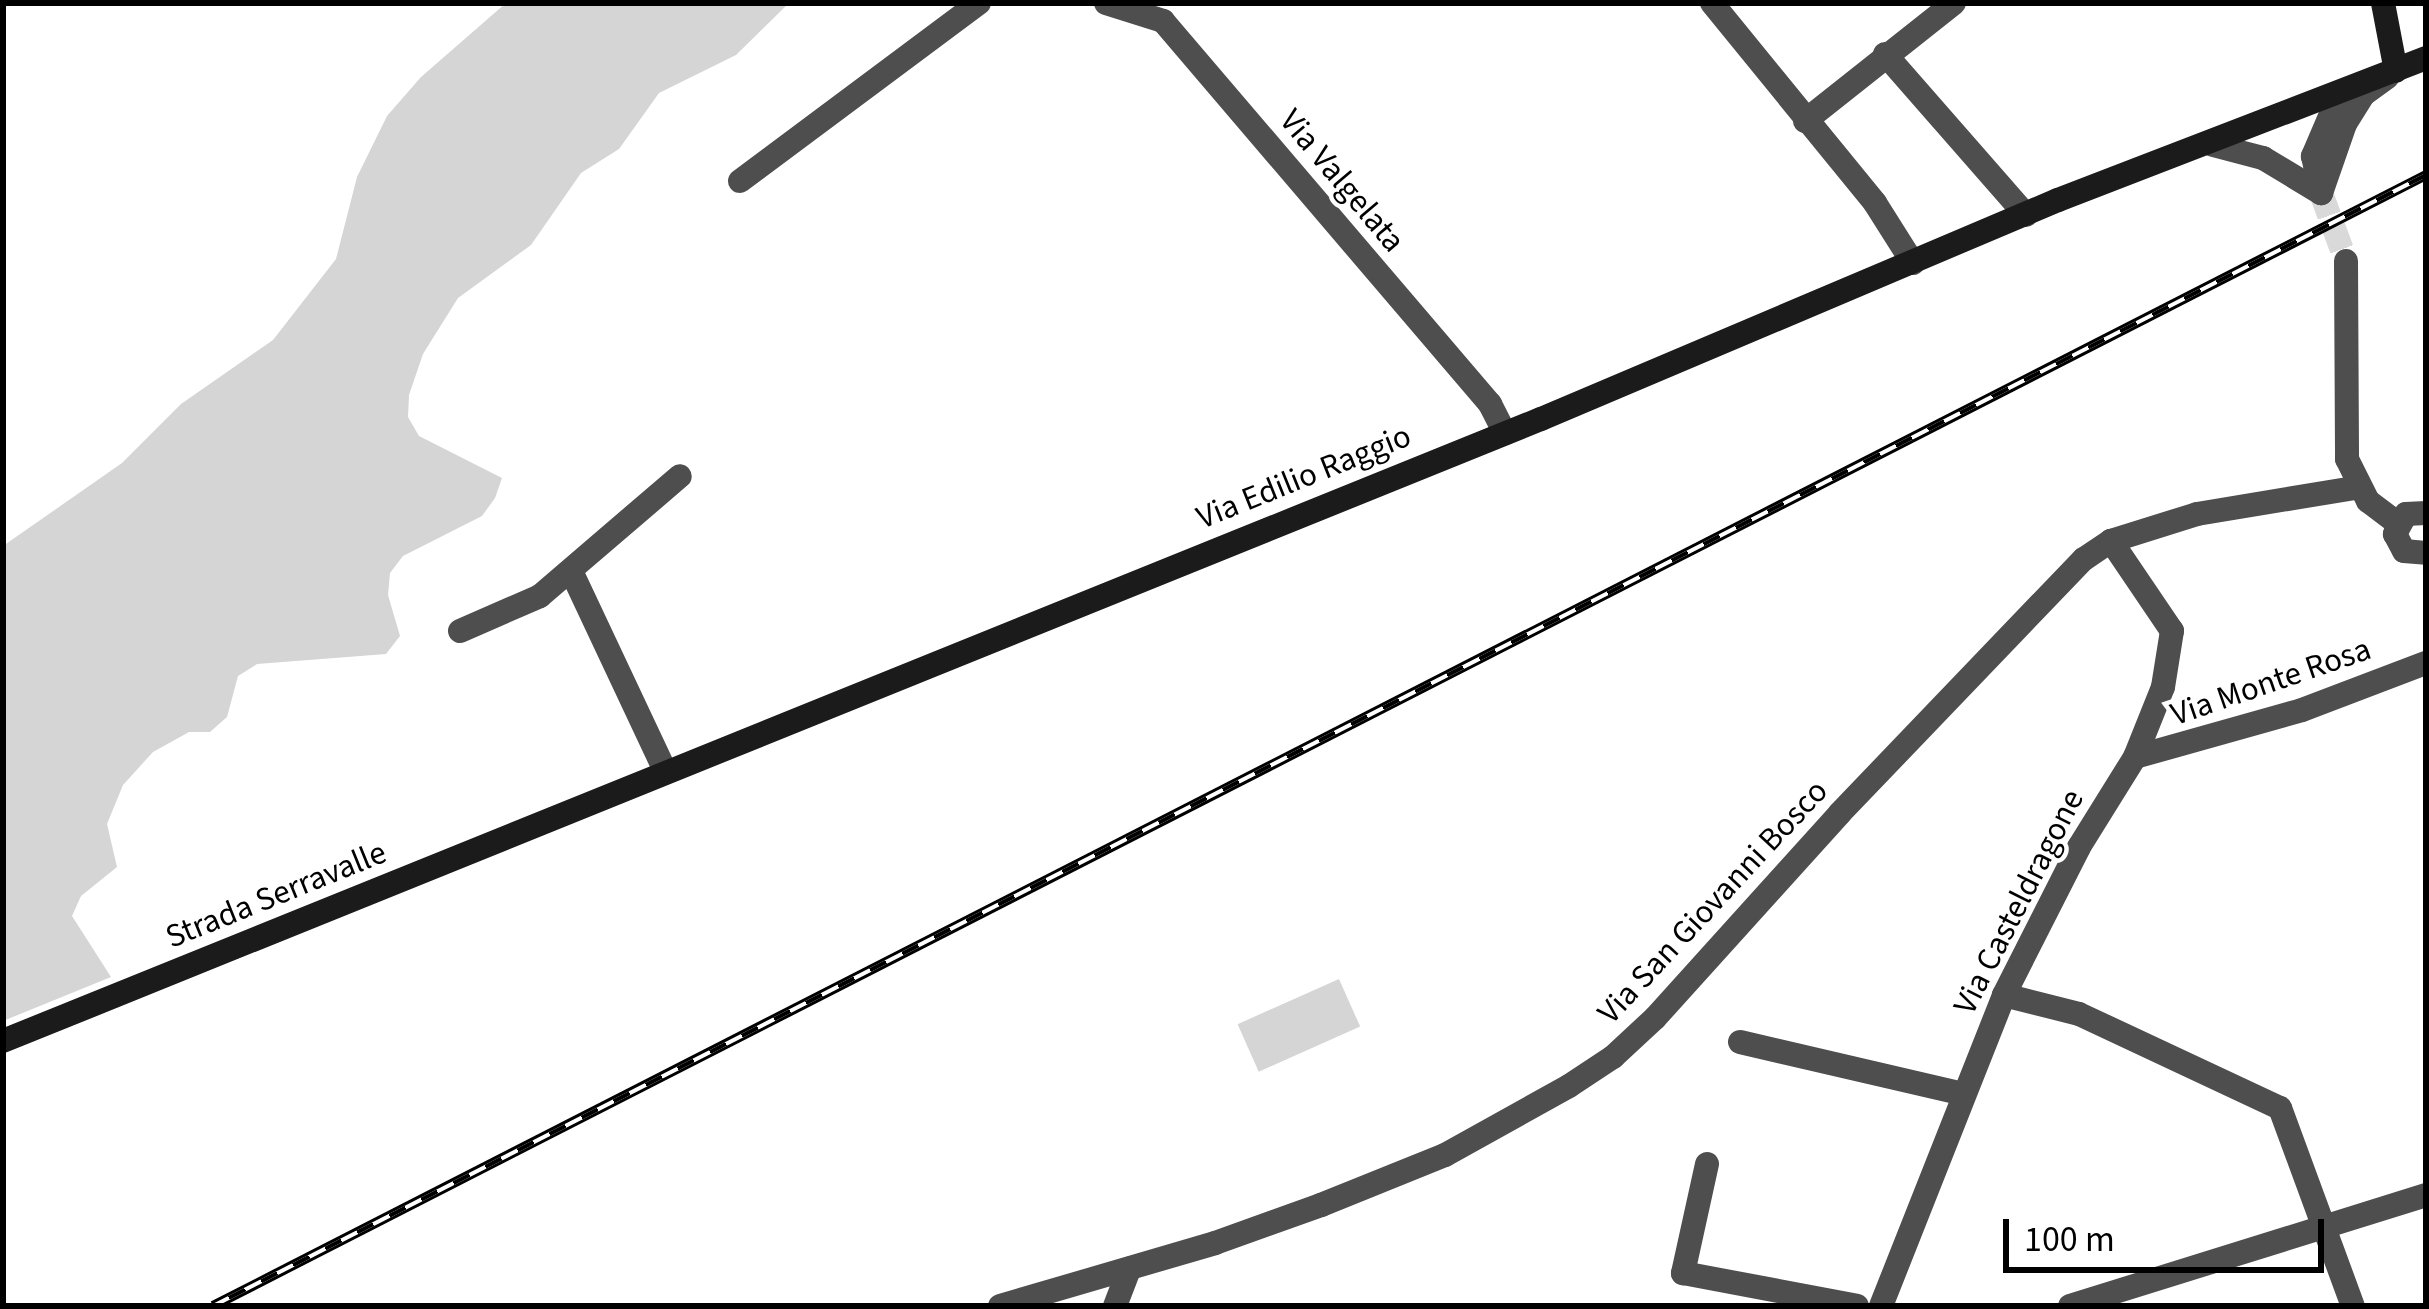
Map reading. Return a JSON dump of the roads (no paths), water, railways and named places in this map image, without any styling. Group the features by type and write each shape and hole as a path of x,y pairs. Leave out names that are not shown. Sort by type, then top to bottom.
{"main road":[{"path":"2383,3 2396,71"},
{"name":"Via Edilio Raggio","path":"573,809 1505,433 2058,200 2213,145 2426,58"},
{"name":"Strada Serravalle","path":"3,1042 573,809"}],"street":[{"path":"740,181 979,3"},
{"name":"Via Valgelata","path":"1106,3 1163,21 1490,404 1505,433"},
{"path":"1712,3 1875,203 1913,263"},
{"path":"1805,121 1954,3"},
{"path":"1885,54 2026,215"},
{"path":"2321,193 2345,124 2364,94 2396,71"},
{"path":"2321,193 2313,156 2340,93"},
{"path":"2213,145 2263,158 2321,193"},
{"path":"2346,261 2345,435 2352,488 2397,523"},
{"path":"460,631 540,596 680,476"},
{"name":"Via San Giovanni Bosco","path":"1000,1306 1272,1222 1445,1155 1613,1057 2084,559 2111,542 2197,514 2352,488"},
{"path":"2397,523 2411,512 2426,513"},
{"path":"2397,523 2399,546 2423,559"},
{"name":"Via Casteldragone","path":"1881,1306 2003,994 2079,847 2135,757 2163,687 2172,631 2111,542"},
{"path":"572,573 665,771"},
{"name":"Via Monte Rosa","path":"2135,757 2302,710 2426,663"},
{"path":"2003,994 2079,1014 2280,1108 2353,1306"},
{"path":"1740,1042 1963,1094"},
{"path":"1707,1164 1683,1273 1857,1306"},
{"path":"2071,1306 2426,1195"},
{"path":"1115,1306 1129,1269"}],"tunnel":[{"path":"2321,193 2346,261"}],"railway":[{"path":"213,1306 2426,175"}]}
